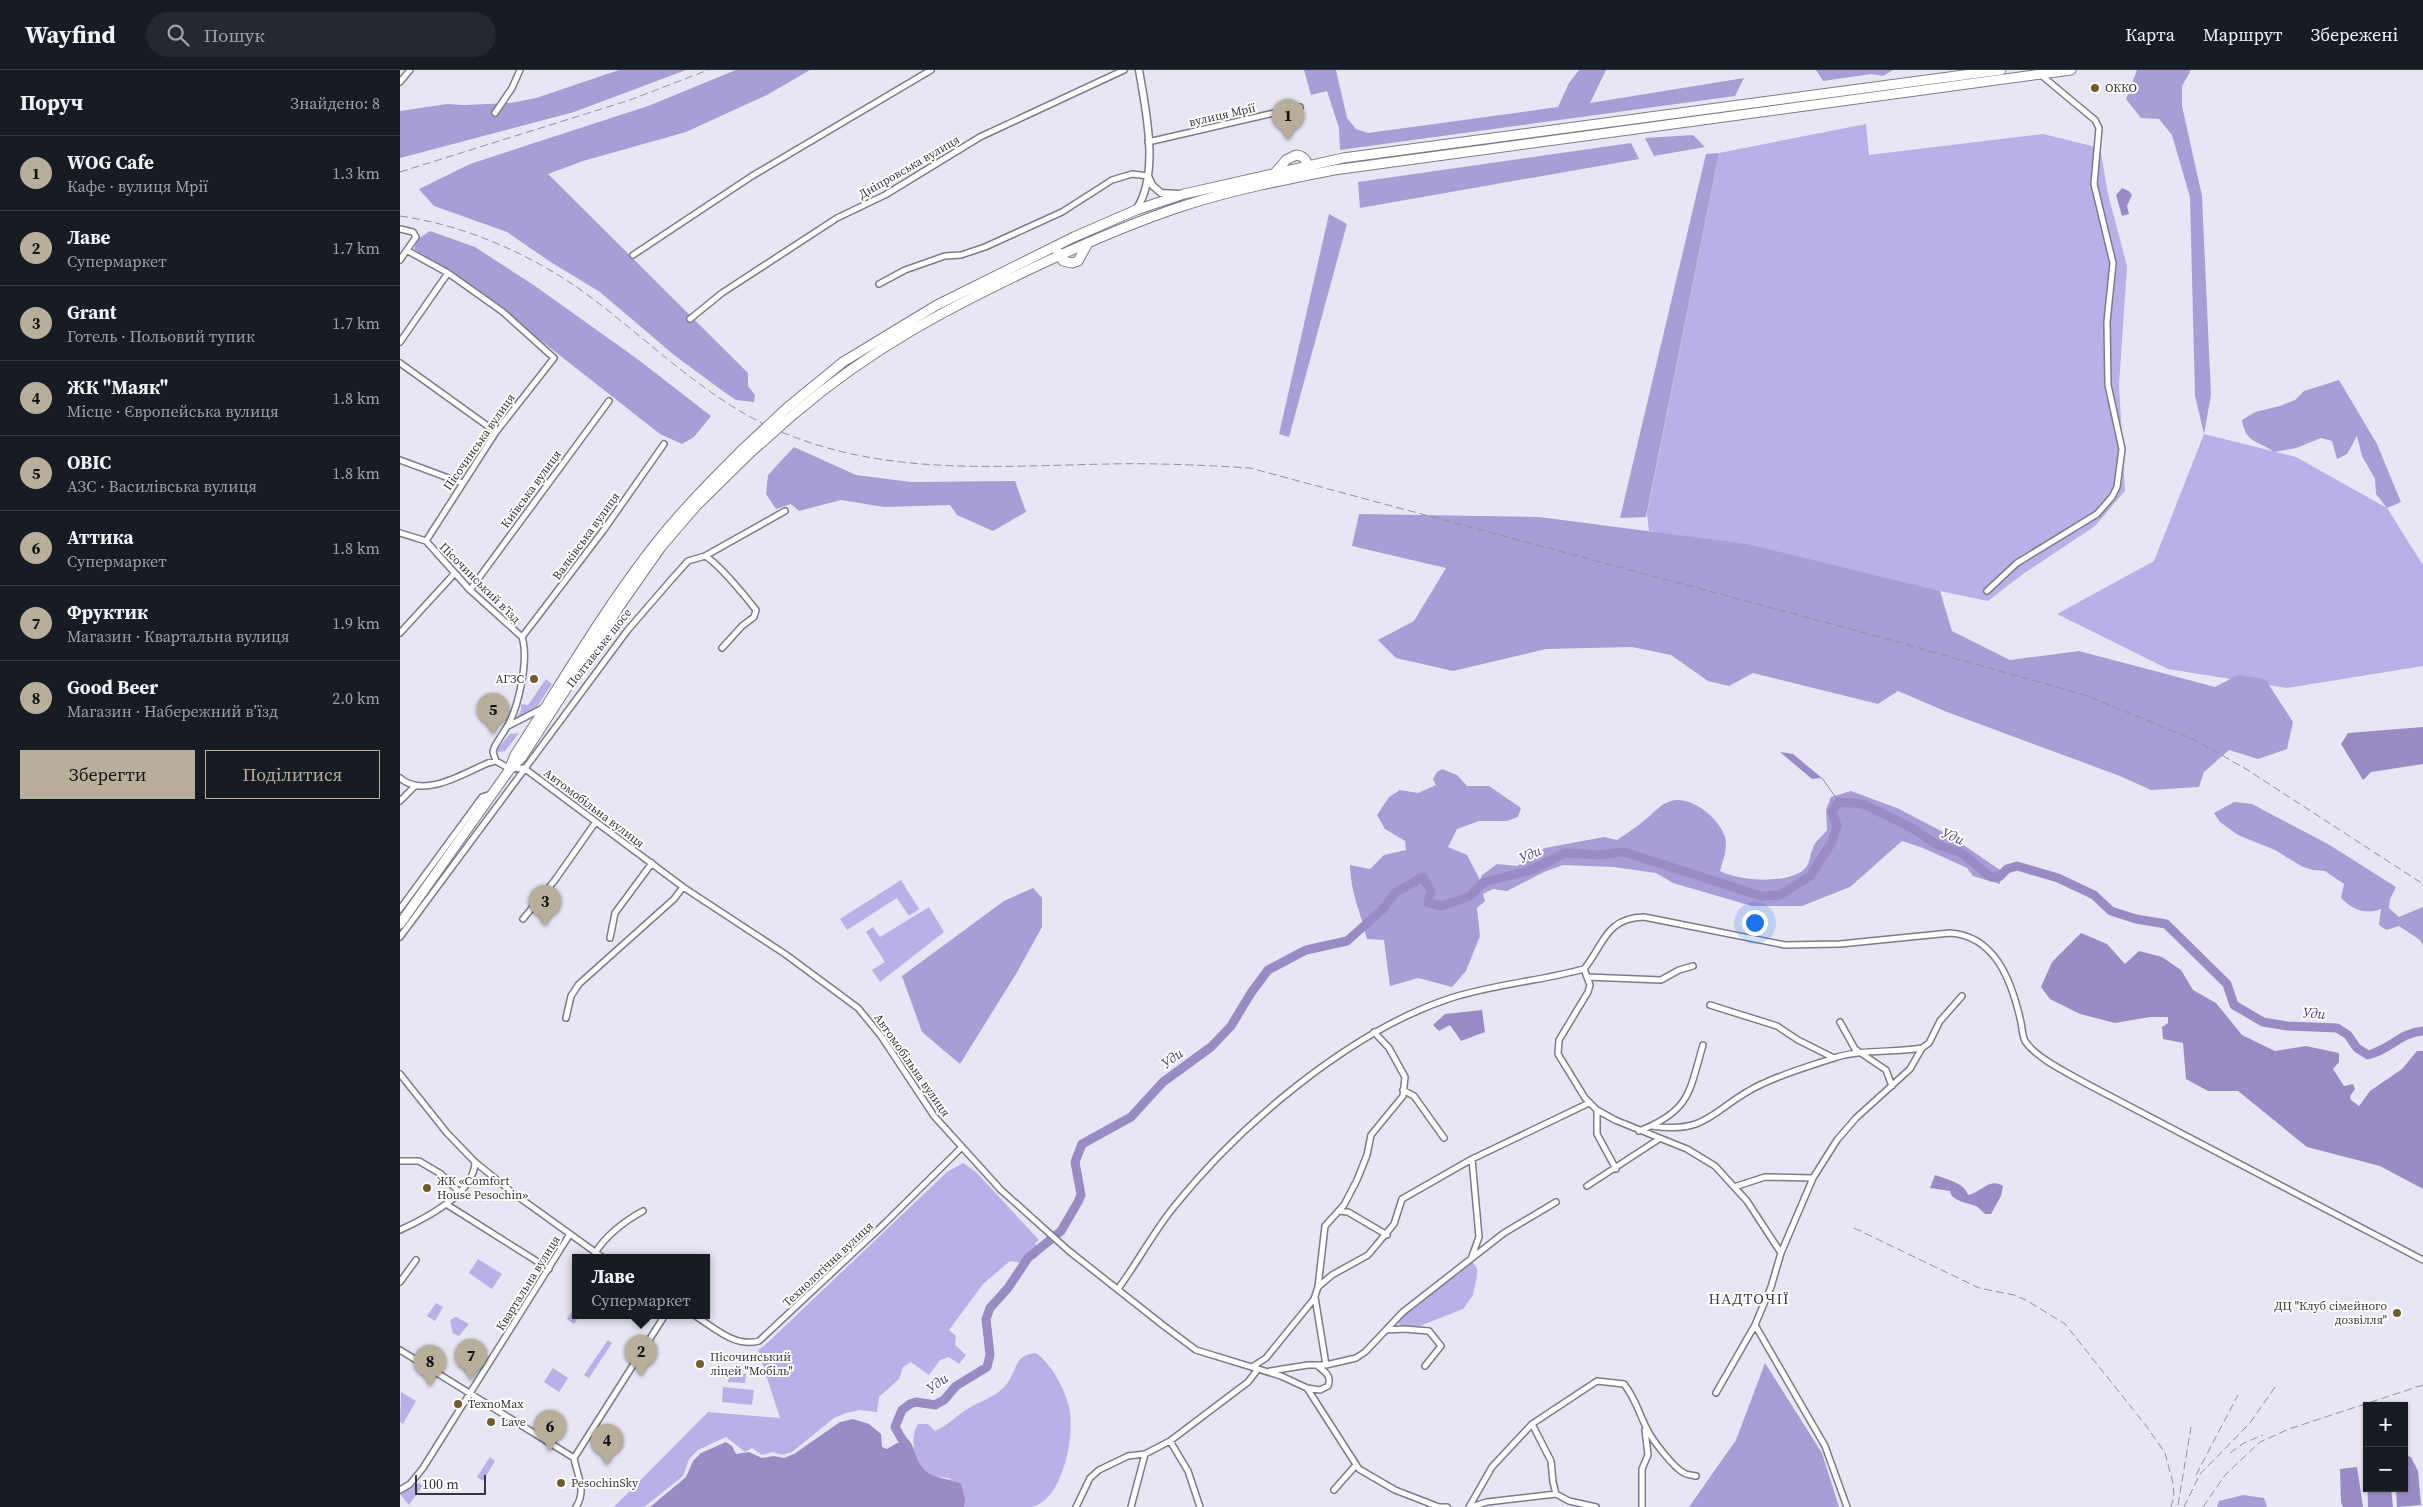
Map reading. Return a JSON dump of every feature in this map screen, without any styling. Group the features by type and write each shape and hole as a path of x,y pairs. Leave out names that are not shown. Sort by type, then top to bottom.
{"highway":[{"path":"510,769 515,754 655,543 692,501 843,362 903,324 984,280 1058,244 1136,210 1184,194 1342,158 2001,70"},
{"path":"791,410 908,332 996,285 1088,243 1184,206 1262,184 1364,166 2071,70"},
{"path":"1275,173 1286,160 1296,155 1305,158 1307,166"},
{"path":"1299,177 1307,166"},
{"path":"1058,244 1059,256"},
{"path":"400,924 510,769 522,757 624,600 661,547 747,451"}],"street":[{"path":"400,82 410,70"},
{"path":"496,113 512,88 520,70"},
{"path":"633,255 752,176 931,70"},
{"name":"Дніпровська вулиця","path":"690,319 722,293 837,218 885,195 980,137 1124,70"},
{"path":"1136,210 1142,201 1148,176 1148,142 1139,70"},
{"path":"1987,592 2017,563 2097,514 2117,487 2122,449 2108,385 2107,314 2113,263 2094,184 2099,128 2095,120 2041,74"},
{"name":"вулиця Мрії","path":"1148,142 1300,107"},
{"path":"879,284 921,265 984,247 1062,212 1112,180 1132,174 1148,176"},
{"path":"1148,176 1152,185 1161,193 1184,194"},
{"path":"400,229 416,235 415,241 408,252 400,260"},
{"path":"400,342 448,274 408,252"},
{"name":"Пісочинська вулиця","path":"426,541 496,432 554,358 503,312 448,274"},
{"path":"400,363 496,432"},
{"name":"Київська вулиця","path":"470,590 609,401"},
{"name":"Валківська вулиця","path":"522,637 597,538 664,444"},
{"path":"400,460 462,483"},
{"name":"Полтавське шосе","path":"400,937 627,631 688,561 705,556 786,511"},
{"path":"400,533 426,541"},
{"name":"Пісочинський в’їзд","path":"426,541 470,590 522,637"},
{"path":"705,556 714,562 756,610 754,617 722,648"},
{"path":"400,634 455,574"},
{"path":"496,761 493,752 494,748 508,726 522,674 524,650 522,637"},
{"path":"508,726 547,706"},
{"path":"400,778 415,786 439,784 488,762 496,761 510,769 524,768"},
{"name":"Автомобільна вулиця","path":"524,768 594,823 683,887 785,954 858,1008 881,1036 934,1116 1001,1190 1034,1222 1069,1251 1196,1350 1267,1371"},
{"path":"400,801 415,786"},
{"path":"400,909 482,797 492,794"},
{"path":"523,919 556,880 594,823"},
{"name":"Автомобільна вулиця","path":"610,938 615,913 652,863"},
{"path":"566,1018 571,996 578,984 674,899 683,887"},
{"path":"1118,1289 1172,1209 1251,1124 1325,1066 1374,1032 1450,998 1483,989 1584,969 1616,924 1634,917 1683,924 1785,945 1811,946 1906,936 1963,934 1983,944 2000,962 2020,1018 2025,1040 2049,1061 2088,1085 2423,1260"},
{"path":"1587,977 1661,980 1679,970 1692,966"},
{"path":"1584,969 1590,985 1588,992 1559,1040 1558,1054 1589,1103 1597,1110 1639,1131 1687,1148 1715,1166 1747,1201 1781,1253"},
{"path":"1716,1394 1755,1325 1771,1287 1781,1253 1813,1178 1837,1140 1856,1118 1910,1069 1922,1048 1929,1043 1940,1021 1962,996"},
{"path":"1710,1005 1777,1026 1798,1040 1834,1058"},
{"path":"1840,1022 1855,1049 1886,1070 1892,1086"},
{"path":"1076,1507 1090,1478 1099,1470 1128,1456 1146,1454 1170,1441 1248,1382 1255,1368 1266,1358 1315,1297 1318,1287 1324,1226 1329,1218 1339,1211 1362,1169 1371,1135 1403,1096 1405,1077 1389,1048 1374,1032"},
{"path":"1639,1131 1652,1126 1677,1111 1685,1102 1703,1045"},
{"path":"1652,1126 1673,1129 1700,1124 1732,1101 1762,1084 1834,1058 1922,1048"},
{"path":"400,1074 448,1133 475,1162 513,1193 595,1253 602,1242 625,1221 643,1211"},
{"path":"1403,1090 1414,1096 1444,1138"},
{"path":"1318,1287 1332,1275 1368,1255 1387,1235 1394,1224 1402,1199 1472,1159 1589,1103"},
{"path":"1597,1110 1597,1134 1616,1169"},
{"path":"1588,1186 1659,1139"},
{"name":"Технологічна вулиця","path":"700,1319 739,1343 749,1344 759,1341 884,1224 962,1147"},
{"path":"1470,1262 1479,1237 1472,1159"},
{"path":"400,1161 419,1161 441,1174 459,1192"},
{"path":"400,1230 446,1204 469,1182 474,1172 475,1162"},
{"path":"1734,1187 1765,1178 1813,1178"},
{"path":"1267,1371 1308,1365 1326,1365 1356,1358 1365,1352 1404,1312 1511,1228 1556,1202"},
{"path":"446,1204 549,1269"},
{"path":"1339,1211 1348,1212 1387,1235"},
{"name":"Квартальна вулиця","path":"400,1490 410,1484 423,1468 570,1234"},
{"path":"400,1282 416,1260"},
{"path":"1315,1297 1326,1365"},
{"path":"574,1458 662,1319"},
{"path":"1755,1325 1825,1446 1847,1507"},
{"path":"1386,1330 1429,1331 1441,1346 1425,1366"},
{"path":"400,1350 574,1458 582,1486 579,1502 576,1507"},
{"path":"1267,1371 1307,1388 1320,1390 1328,1386 1328,1374 1318,1366"},
{"path":"1470,1507 1492,1466 1532,1424 1597,1381 1624,1384 1637,1402 1645,1424 1654,1440 1677,1468 1684,1473 1696,1476"},
{"path":"1307,1388 1359,1468 1395,1490 1439,1507 1447,1507"},
{"path":"1532,1424 1551,1461 1552,1482 1556,1494"},
{"path":"1642,1507 1642,1470 1648,1455 1645,1424"},
{"path":"1170,1441 1188,1471 1200,1507"},
{"path":"1131,1507 1146,1454"},
{"path":"1334,1490 1356,1465"},
{"path":"1470,1507 1487,1502 1556,1494 1569,1501 1596,1507"}],"shaded area":[{"path":"619,70 686,70 574,112 400,158 400,111 447,104 511,103 536,98"},
{"path":"736,70 810,70 767,95 686,132 583,161 548,174 748,373 748,386 755,395 754,402 736,400 720,389 674,355 600,292 549,261 507,232 434,206 419,189 470,164 648,106"},
{"path":"1304,70 1336,70 1347,118 1356,129 1368,133 1558,107 1569,83 1579,70 1606,70 1590,103 1744,78 1735,96 1340,150 1339,128 1327,91 1311,95"},
{"path":"1816,70 1893,70 1883,76 1871,74 1823,81"},
{"path":"2137,70 2191,70 2182,86 2182,106 2202,196 2211,395 2204,434 2195,396 2190,197 2172,135 2159,119 2141,118 2126,99"},
{"path":"1866,124 1869,155 2043,134 2100,148 2108,194 2127,266 2119,385 2125,491 2095,526 2023,574 1988,601 1649,531 1647,514 1719,153"},
{"path":"1693,135 1705,147 1654,156 1645,138"},
{"path":"1631,143 1639,159 1360,208 1358,182"},
{"path":"1719,153 1646,517 1620,518 1706,154"},
{"path":"2122,188 2129,191 2132,195 2127,206 2129,214 2122,216 2116,195"},
{"path":"1329,214 1347,224 1289,437 1279,434"},
{"path":"430,231 475,247 535,286 636,358 711,416 694,437 682,444 660,434 502,310 414,249 418,239"},
{"path":"2339,380 2377,444 2401,502 2387,508 2376,494 2375,479 2362,456 2357,436 2347,454 2337,459 2332,441 2321,438 2296,448 2274,452 2250,438 2246,433 2242,420 2255,412 2280,406 2295,400 2304,391"},
{"path":"2204,434 2296,457 2387,508 2423,565 2423,666 2287,688 2168,669 2057,614 2154,561"},
{"path":"794,447 856,475 911,482 1015,481 1026,512 993,531 957,515 950,505 884,507 841,500 799,511 791,504 776,509 766,494 768,475"},
{"path":"1359,514 1539,517 1747,544 1940,591 1952,631 2010,660 2079,651 2215,687 2238,675 2265,679 2293,722 2287,749 2258,759 2229,750 2204,772 2199,787 2151,790 2120,776 1947,712 1898,691 1878,704 1753,673 1729,686 1708,681 1671,655 1632,647 1546,649 1453,671 1396,658 1378,640 1414,621 1446,568 1352,546"},
{"path":"546,679 552,684 536,708 516,719 521,710 521,704 528,705"},
{"path":"2423,727 2423,764 2371,772 2363,780 2341,744 2348,733"},
{"path":"519,733 505,751 498,752 497,749 510,734"},
{"path":"1780,752 1793,754 1822,778 1812,779"},
{"path":"1442,769 1457,775 1467,786 1489,786 1521,808 1518,817 1507,821 1479,821 1457,829 1448,847 1467,855 1480,880 1482,875 1497,864 1517,866 1545,848 1604,837 1617,840 1664,804 1679,800 1687,801 1703,810 1711,816 1722,830 1726,846 1720,871 1750,879 1784,878 1802,871 1807,866 1814,845 1827,830 1826,810 1831,797 1851,791 1897,808 1949,835 2000,870 2000,884 1973,876 1967,868 1923,848 1902,841 1850,887 1802,906 1752,906 1673,883 1656,873 1614,867 1563,865 1544,872 1507,891 1493,889 1483,894 1485,901 1477,908 1480,936 1466,971 1452,987 1418,978 1390,986 1384,940 1367,939 1354,893 1350,865 1370,869 1384,855 1406,850 1405,841 1385,829 1377,815 1389,797 1400,790 1418,793 1436,785 1433,779 1437,772"},
{"path":"2234,802 2252,804 2328,844 2396,887 2390,899 2389,908 2399,917 2423,907 2423,945 2420,940 2399,926 2386,930 2379,925 2381,909 2370,912 2350,906 2341,898 2344,884 2325,871 2303,867 2275,850 2238,835 2220,822 2214,813"},
{"path":"901,880 919,909 909,916 897,898 847,930 840,919"},
{"path":"1033,888 1042,898 1042,927 1016,974 960,1064 922,1032 902,976 1004,901"},
{"path":"929,907 944,932 880,982 872,970 885,962 866,932 873,927 880,937"},
{"path":"2081,933 2107,944 2125,964 2139,951 2162,957 2181,970 2193,990 2216,1003 2242,1035 2275,1051 2306,1046 2339,1053 2339,1062 2333,1069 2344,1086 2353,1084 2355,1089 2350,1096 2351,1100 2359,1106 2370,1091 2402,1069 2417,1051 2423,1051 2423,1189 2380,1166 2307,1147 2238,1091 2208,1091 2186,1079 2183,1043 2163,1039 2162,1027 2168,1023 2168,1017 2150,1017 2115,1023 2080,1014 2050,999 2041,987 2052,962"},
{"path":"1482,1010 1485,1032 1461,1041 1450,1025 1439,1031 1433,1025 1445,1014"},
{"path":"963,1163 976,1172 1039,1240 1035,1243 1038,1247 1022,1263 1010,1261 983,1284 949,1330 956,1336 955,1345 966,1355 959,1364 949,1357 940,1360 929,1375 911,1362 903,1367 899,1379 879,1397 877,1412 860,1410 834,1418 792,1452 782,1455 773,1452 762,1455 752,1448 745,1452 726,1437 698,1450 689,1459 683,1476 644,1507 614,1507 708,1412 780,1418 758,1350 947,1172"},
{"path":"1935,1175 1959,1184 1968,1195 1989,1184 1998,1184 2003,1186 2001,1196 1991,1214 1985,1214 1976,1206 1953,1197 1950,1191 1930,1188"},
{"path":"478,1259 502,1274 492,1289 469,1273"},
{"path":"1472,1262 1477,1268 1477,1276 1473,1295 1463,1309 1420,1326 1403,1326 1397,1323 1397,1319 1407,1310"},
{"path":"436,1303 443,1307 435,1321 427,1316"},
{"path":"572,1311 572,1319 577,1319 574,1324 567,1319"},
{"path":"456,1317 469,1324 459,1336 453,1334 450,1320"},
{"path":"608,1340 612,1343 589,1378 584,1375"},
{"path":"1036,1353 1051,1369 1063,1389 1068,1403 1071,1429 1069,1445 1060,1478 1043,1502 1032,1507 964,1507 962,1494 958,1486 948,1478 932,1475 926,1471 917,1459 914,1445 915,1430 918,1424 928,1424 935,1431 965,1410 999,1391 1012,1376 1019,1361 1028,1354"},
{"path":"1765,1363 1822,1453 1839,1507 1689,1507 1736,1440"},
{"path":"553,1368 568,1378 559,1392 544,1382"},
{"path":"729,1372 746,1374 745,1383 728,1382"},
{"path":"723,1387 754,1390 752,1405 722,1402"},
{"path":"401,1392 416,1401 403,1424 400,1422"},
{"path":"853,1419 869,1424 881,1434 882,1447 887,1449 897,1443 904,1443 899,1432 905,1436 925,1470 933,1475 961,1484 965,1499 964,1507 650,1507 686,1477 693,1461 701,1453 726,1442 732,1446 736,1454 749,1452 762,1458 774,1456 784,1458 794,1454 840,1422"},
{"path":"2408,1456 2411,1457 2418,1471 2421,1505 2397,1507 2396,1492 2408,1492"},
{"path":"490,1457 495,1461 483,1481 477,1477"},
{"path":"2357,1467 2363,1507 2343,1507 2341,1502 2340,1469"},
{"path":"419,1483 423,1486 409,1505 400,1494"},
{"path":"2368,1492 2391,1492 2393,1507 2368,1507"},
{"path":"2243,1495 2264,1498 2267,1507 2217,1507 2219,1501"}],"waterway":[{"path":"1822,778 1839,802"},
{"name":"Уди","path":"908,1450 895,1427 902,1410 916,1402 935,1405 944,1400 956,1386 987,1367 990,1355 986,1319 990,1308 1008,1288 1028,1258 1061,1231 1078,1202 1081,1195 1075,1162 1082,1144 1131,1117 1163,1082 1211,1047 1231,1026 1251,993 1268,970 1306,950 1347,941 1382,910 1396,892 1423,877 1431,891 1428,903 1442,906 1470,896 1484,882 1529,871 1565,853 1598,855 1624,852 1761,896 1780,895 1810,876 1832,842 1837,826 1832,811 1839,802 1863,804 1912,828 1937,845 1960,852 1991,877 1999,877 2007,869 2017,866 2058,878 2094,895 2111,911 2136,919 2166,924 2227,984 2234,1005 2263,1022 2288,1026 2337,1028 2348,1035 2357,1048 2368,1055 2383,1049 2401,1038 2423,1031"}],"railway":[{"path":"400,172 630,100 708,70"},
{"path":"400,216 424,220 470,233 537,263 578,288 677,367 728,404 755,420 823,447 903,462 944,465 1144,464 1250,468 1880,637 2085,695 2195,740 2246,769 2423,884"},
{"path":"1854,1228 1979,1288 2014,1295 2026,1300 2065,1324 2147,1427 2165,1453 2173,1483 2174,1496 2171,1507"},
{"path":"2184,1507 2200,1474 2250,1423 2277,1384"},
{"path":"2203,1507 2225,1475 2260,1442 2289,1429 2423,1385"},
{"path":"2196,1475 2238,1395"},
{"path":"2178,1505 2191,1427"},
{"path":"2230,1453 2244,1443 2263,1435"}],"place":[{"name":"ОККО","path":"2095,88"},
{"name":"WOG Cafe","path":"1288,140"},
{"name":"АГЗС","path":"534,679"},
{"name":"ОВІС","path":"493,734"},
{"name":"Grant","path":"545,926"},
{"name":"ЖК «Comfort House Pesochin»","path":"427,1188"},
{"name":"ДЦ \"Клуб сімейного дозвілля\"","path":"2397,1313"},
{"name":"Пісочинський ліцей \"Мобіль\"","path":"700,1364"},
{"name":"Лаве","path":"641,1376"},
{"name":"Фруктик","path":"471,1380"},
{"name":"Good Beer","path":"430,1386"},
{"name":"TexnoMax","path":"458,1404"},
{"name":"Lave","path":"491,1422"},
{"name":"Аттика","path":"550,1451"},
{"name":"ЖК \"Маяк\"","path":"607,1465"},
{"name":"PesochinSky","path":"561,1483"}],"district":[{"name":"НАДТОЧІЇ","path":"1749,1299"}]}
